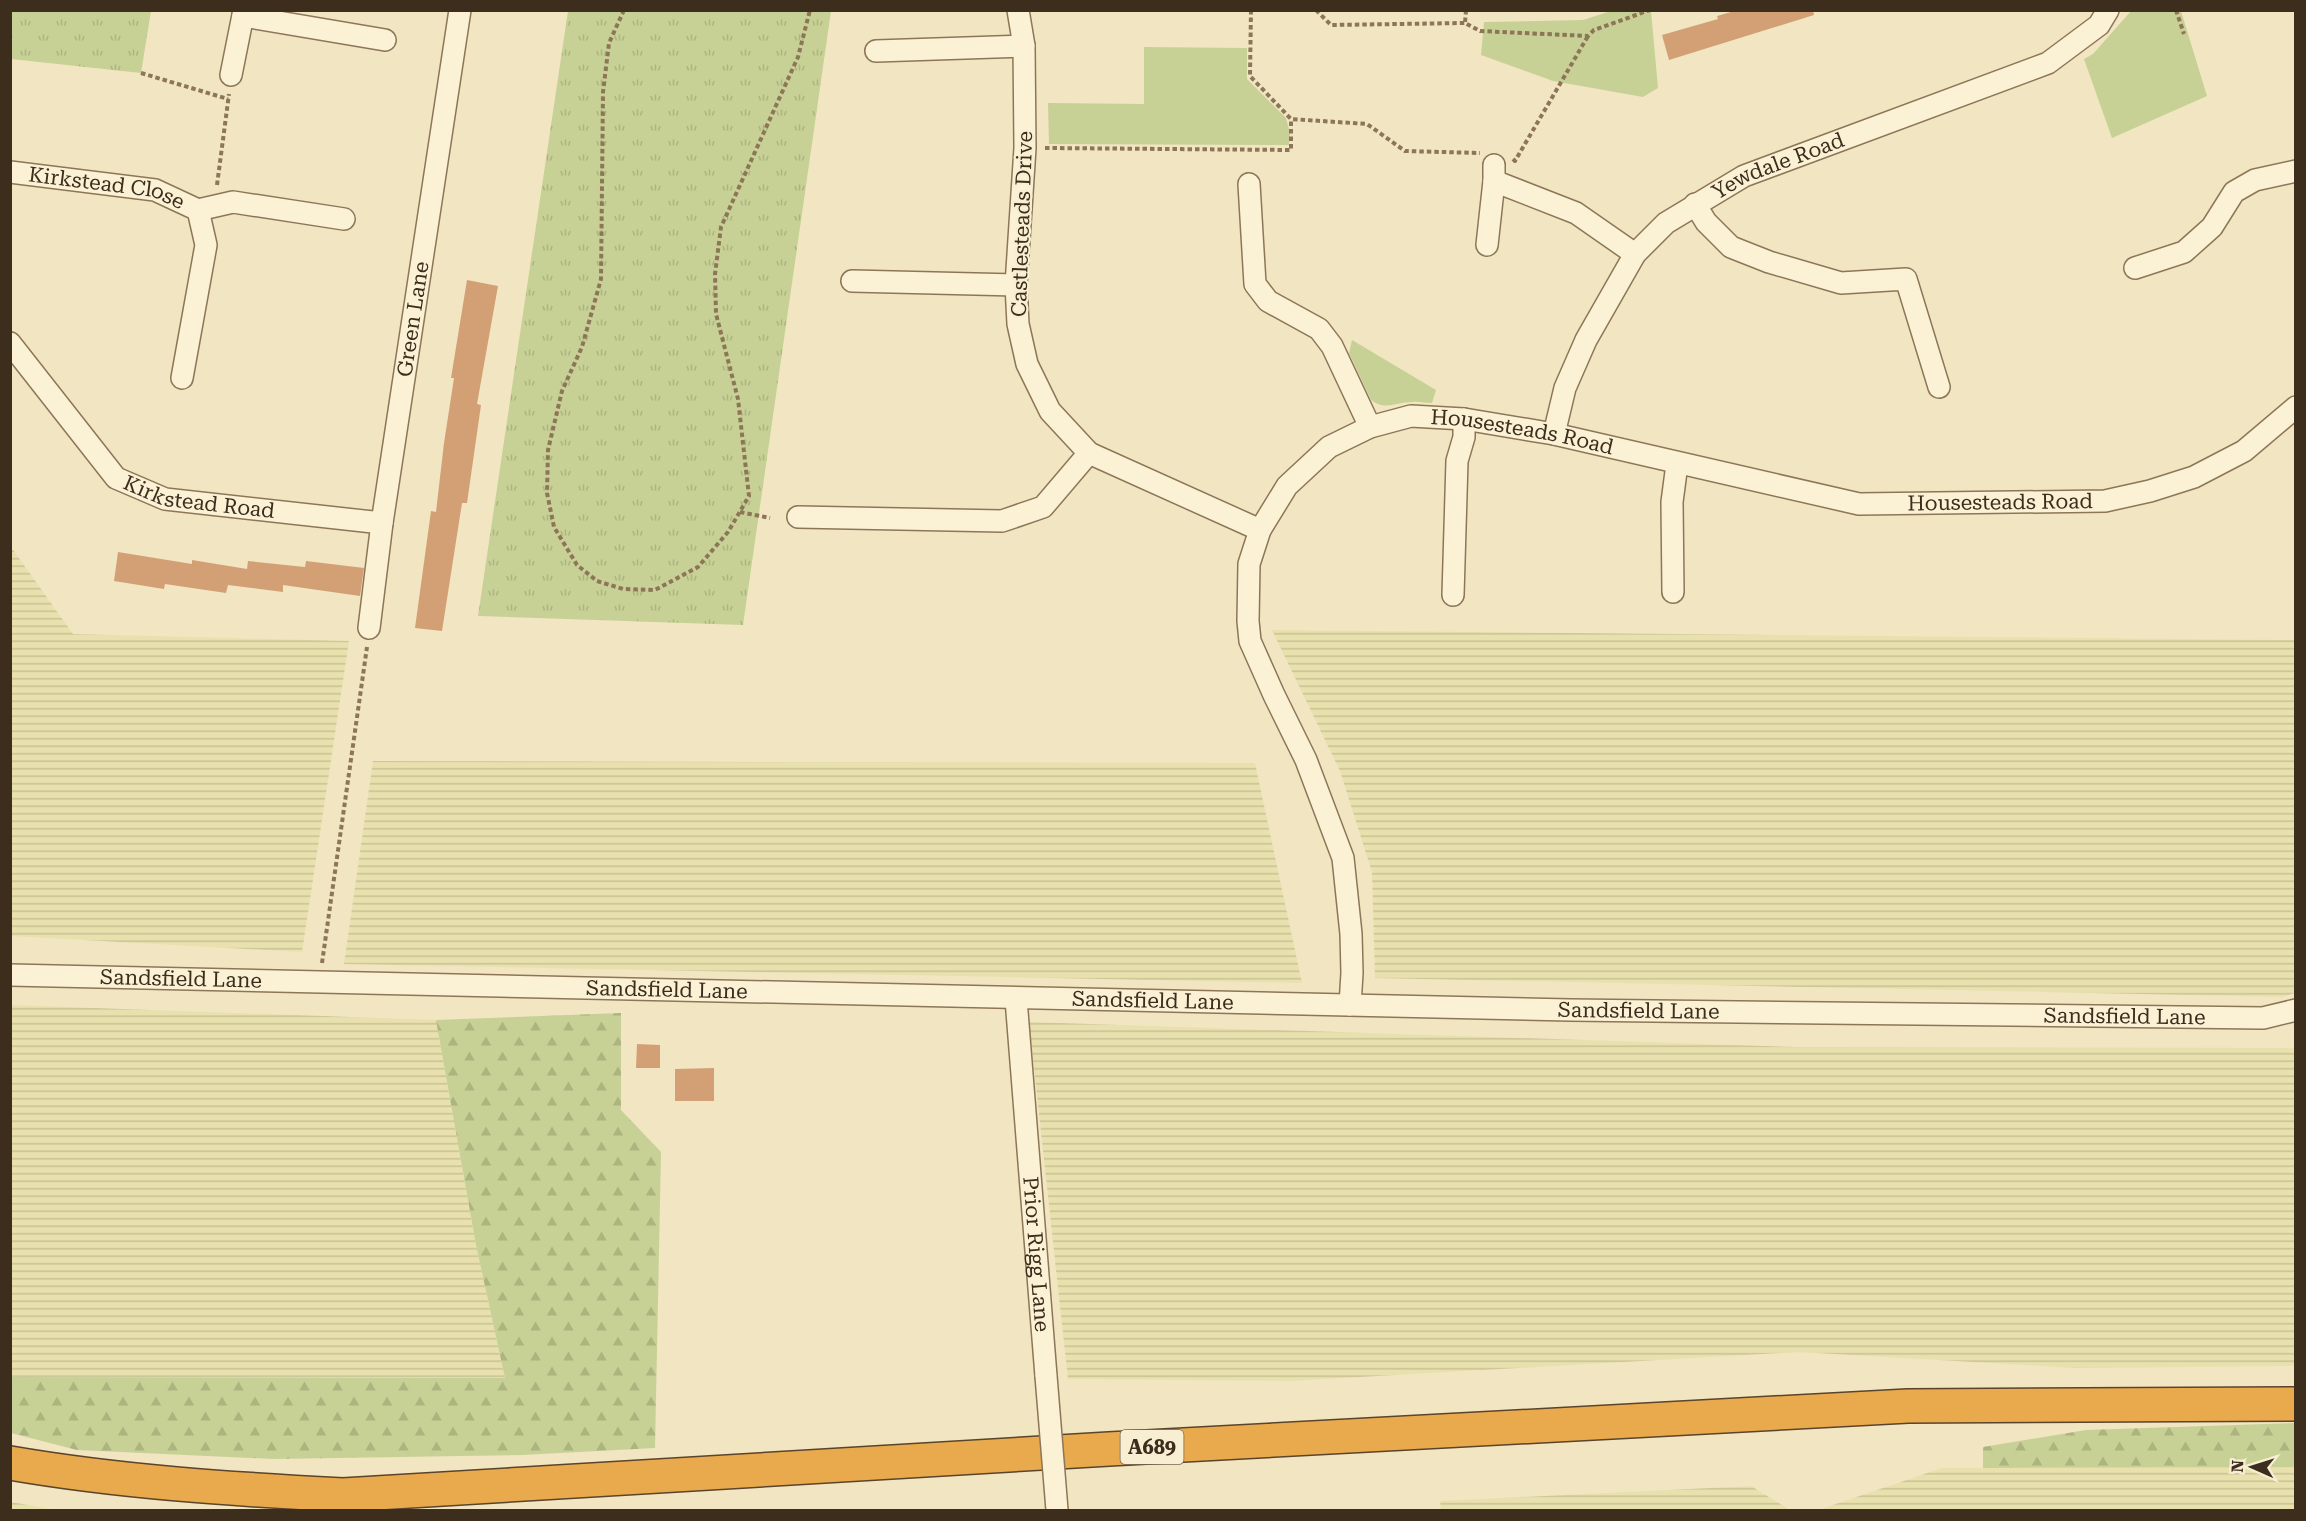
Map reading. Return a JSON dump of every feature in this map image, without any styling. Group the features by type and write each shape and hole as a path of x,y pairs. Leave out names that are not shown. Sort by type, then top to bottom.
{"highway":[{"name":"A689","path":"10,1463 79,1474 250,1490 343,1494 1908,1406 2295,1404"}],"street":[{"name":"Green Lane","path":"369,628 382,523 460,10"},
{"name":"Castlesteads Drive","path":"1018,10 1024,46 1025,148 1016,285 1018,324 1027,364 1050,411 1089,453 1260,530"},
{"name":"Yewdale Road","path":"1554,434 1565,388 1586,340 1635,254 1666,223 1744,176 2048,63 2099,25 2108,10"},
{"path":"231,75 243,13 385,40"},
{"path":"876,51 1024,46"},
{"path":"1486,245 1496,164 1576,213 1635,254"},
{"path":"2135,268 2184,252 2212,227 2234,192 2255,180 2295,171"},
{"name":"Kirkstead Close","path":"10,172 155,190 206,208 206,245 183,378"},
{"path":"1249,184 1255,284 1268,301 1320,329 1332,346 1370,427"},
{"path":"206,208 233,202 344,219"},
{"path":"1695,204 1706,222 1731,247 1769,262 1841,283 1906,279 1939,387"},
{"path":"852,280 1016,285"},
{"name":"Kirkstead Road","path":"10,343 116,478 165,499 382,523"},
{"name":"Housesteads Road","path":"1350,1005 1351,934 1343,858 1306,760 1250,641 1247,604 1249,564 1260,530 1287,486 1329,447 1370,427 1411,416 1464,419 1554,434 1859,504 2105,501 2150,491 2194,477 2244,451 2295,407"},
{"path":"1453,594 1457,461 1464,437 1464,419"},
{"path":"798,517 1002,522 1043,507 1089,453"},
{"path":"1673,592 1672,502 1677,464"},
{"name":"Sandsfield Lane","path":"10,975 1558,1010 2263,1018 2295,1010"},
{"name":"Prior Rigg Lane","path":"1016,999 1057,1510"}],"path":[{"path":"624,10 609,44 603,92 601,279 582,347 562,391 548,450 547,494 554,527 578,565 597,581 623,589 655,590 698,567 728,532 748,496 738,399 716,314 715,274 721,227 798,57 810,10"},
{"path":"1251,10 1250,76 1291,119 1367,124 1406,151 1496,164 1515,160 1588,36 1594,30 1650,10"},
{"path":"1316,10 1331,25 1465,23 1480,31 1588,36"},
{"path":"1465,23 1466,10"},
{"path":"2175,10 2184,34"},
{"path":"141,73 228,99"},
{"path":"206,208 231,75"},
{"path":"1041,148 1291,150 1291,119"},
{"path":"740,512 770,518"},
{"path":"322,965 369,628"}],"shaded area":[{"path":"11,547 73,634 349,641 302,952 11,936"},
{"path":"1272,630 2295,640 2295,993 2282,997 1375,978 1372,872 1340,771"},
{"path":"373,761 1255,763 1302,983 344,964"},
{"path":"11,1005 436,1020 476,1245 505,1378 11,1377"},
{"path":"1029,1022 1797,1047 2295,1048 2295,1366 2075,1368 1799,1352 1291,1381 1068,1379"},
{"path":"2295,1467 2295,1510 1823,1510 1942,1468"},
{"path":"1751,1486 1790,1510 1441,1510 1440,1501"},
{"path":"11,1502 56,1510 11,1510"}],"green space":[{"path":"11,10 151,11 141,73 11,59"},
{"path":"568,11 831,11 743,625 478,616"},
{"path":"1611,11 1651,11 1658,88 1643,97 1553,81 1481,55 1484,22 1583,20"},
{"path":"2131,11 2181,11 2207,96 2112,138 2084,59 2093,54"},
{"path":"1144,47 1247,48 1247,79 1286,118 1290,133 1289,145 1049,144 1048,103 1144,104"},
{"path":"1352,340 1436,390 1432,403 1381,405 1371,400 1349,353"},
{"path":"621,1013 621,1110 661,1152 655,1448 522,1455 274,1459 77,1450 11,1433 11,1377 505,1378 476,1245 436,1020"},
{"path":"2295,1423 2295,1467 1983,1468 1983,1447 2086,1430"}],"building":[{"path":"1738,10 1813,10 1814,15 1669,60 1662,35 1718,19 1717,16"},
{"path":"467,280 498,286 477,404 481,405 467,503 462,503 442,631 415,628 431,511 436,512 454,378 451,378"},
{"path":"118,552 192,564 192,560 247,569 248,561 305,567 306,561 364,568 360,596 283,585 283,592 228,585 226,593 165,584 164,589 114,581"},
{"path":"637,1044 660,1045 660,1068 636,1068"},
{"path":"714,1068 714,1101 675,1101 675,1069"}]}
